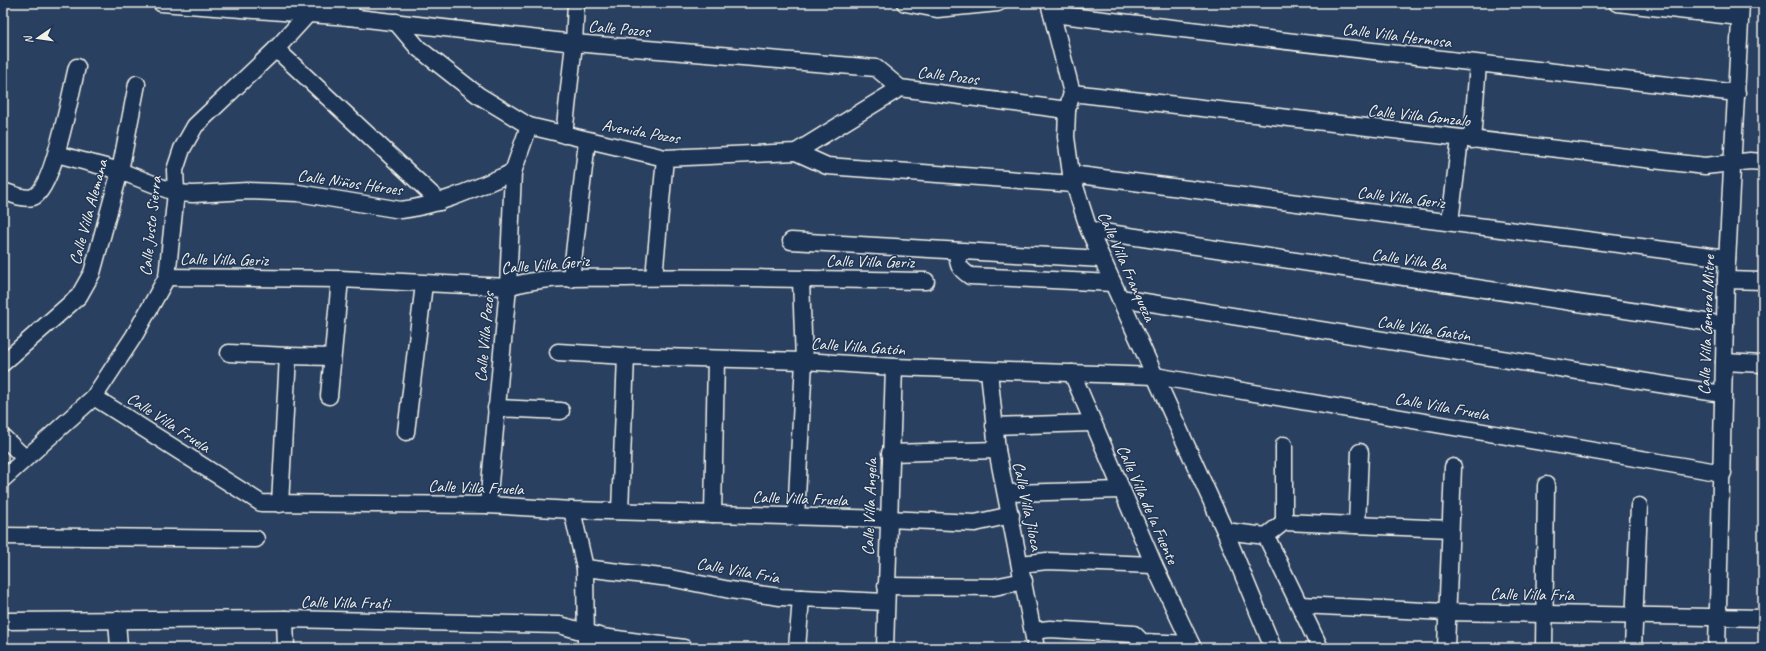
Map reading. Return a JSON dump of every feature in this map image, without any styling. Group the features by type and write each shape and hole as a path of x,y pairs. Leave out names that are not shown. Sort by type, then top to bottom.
{"street":[{"name":"Calle Pozos","path":"161,3 307,15 350,10 396,22 574,44 876,68 900,88 1068,110"},
{"path":"564,135 574,44 576,3"},
{"path":"905,3 937,9 998,3"},
{"path":"1617,3 1741,10"},
{"name":"Calle Villa Hermosa","path":"1050,8 1478,64 1737,94"},
{"name":"Calle Villa Franqueza","path":"1050,8 1072,93 1068,110 1066,137 1072,179 1089,230 1225,531 1273,648"},
{"name":"Calle Villa General Mitre","path":"1717,648 1723,473 1722,394 1726,280 1741,10"},
{"name":"Calle Justo Sierra","path":"3,479 94,397 134,336 167,277 176,193 175,170 182,149 195,126 276,48 307,15"},
{"name":"Avenida Pozos","path":"396,22 418,48 478,95 529,126 587,141 665,158 796,152 900,88"},
{"path":"276,48 440,202"},
{"path":"1450,222 1466,139 1478,64"},
{"path":"3,191 27,198 34,196 42,190 57,154 77,67"},
{"name":"Calle Villa Alemana","path":"3,363 79,296 92,273 120,171 137,84"},
{"name":"Calle Villa Gonzalo","path":"1072,93 1705,166 1733,162 1763,162"},
{"name":"Calle Villa Pozos","path":"488,505 508,288 513,172 529,126"},
{"path":"571,279 587,141"},
{"path":"796,152 827,166 1072,179"},
{"name":"Calle Niños Héroes","path":"57,154 120,171 176,193 193,194 248,191 298,193 401,210 417,208 440,202 513,172"},
{"path":"654,277 665,158"},
{"name":"Calle Villa Geriz","path":"1072,179 1450,222 1727,258"},
{"name":"Calle Villa Ba","path":"1089,230 1725,325"},
{"name":"Calle Villa Geriz","path":"791,240 1102,259"},
{"path":"957,251 958,263 962,270 970,276 1113,283"},
{"name":"Calle Villa Geriz","path":"167,277 340,279 508,288 523,282 654,277 926,281"},
{"path":"329,396 340,279"},
{"path":"796,517 804,361 801,280"},
{"path":"1726,280 1763,281"},
{"path":"406,432 424,284"},
{"name":"Calle Villa Gatón","path":"1120,298 1722,394"},
{"name":"Calle Villa Gatón","path":"558,352 626,356 804,361 989,371 1155,376"},
{"path":"229,353 332,357"},
{"path":"280,504 288,356"},
{"path":"620,511 626,356"},
{"path":"713,514 716,359"},
{"path":"1724,362 1763,364"},
{"name":"Calle Villa Angela","path":"885,648 885,602 894,367"},
{"name":"Calle Villa Jiloca","path":"989,371 997,450 1021,564 1036,648"},
{"name":"Calle Villa de la Fuente","path":"1072,373 1154,566 1192,646"},
{"name":"Calle Villa Fruela","path":"1155,376 1723,473"},
{"name":"Calle Villa Fruela","path":"94,397 261,503 488,505 572,510 888,519 975,524 1011,515"},
{"path":"496,408 561,411"},
{"path":"994,426 1092,423"},
{"path":"3,437 25,458"},
{"path":"1284,445 1284,522"},
{"path":"890,453 997,450"},
{"path":"1357,525 1360,452"},
{"path":"1446,648 1446,612 1453,467"},
{"path":"1544,648 1546,485"},
{"path":"1007,493 1121,490"},
{"path":"1633,648 1639,506"},
{"path":"572,510 585,568 587,641"},
{"path":"1225,531 1266,536 1284,522 1450,529"},
{"path":"3,536 256,539"},
{"path":"1266,536 1320,648"},
{"path":"1021,564 1047,561 1154,566"},
{"name":"Calle Villa Fría","path":"585,568 670,578 730,590 780,597 885,602"},
{"path":"886,586 994,587 1024,581"},
{"path":"797,648 802,598"},
{"name":"Calle Villa Fría","path":"1300,606 1446,612 1763,618"},
{"path":"285,619 286,648"},
{"name":"Calle Villa Frati","path":"3,620 285,619 560,625 587,641 602,638 684,648"},
{"path":"117,620 119,648"},
{"path":"1033,631 1050,629 1116,641 1134,634 1142,642 1192,646"}]}
